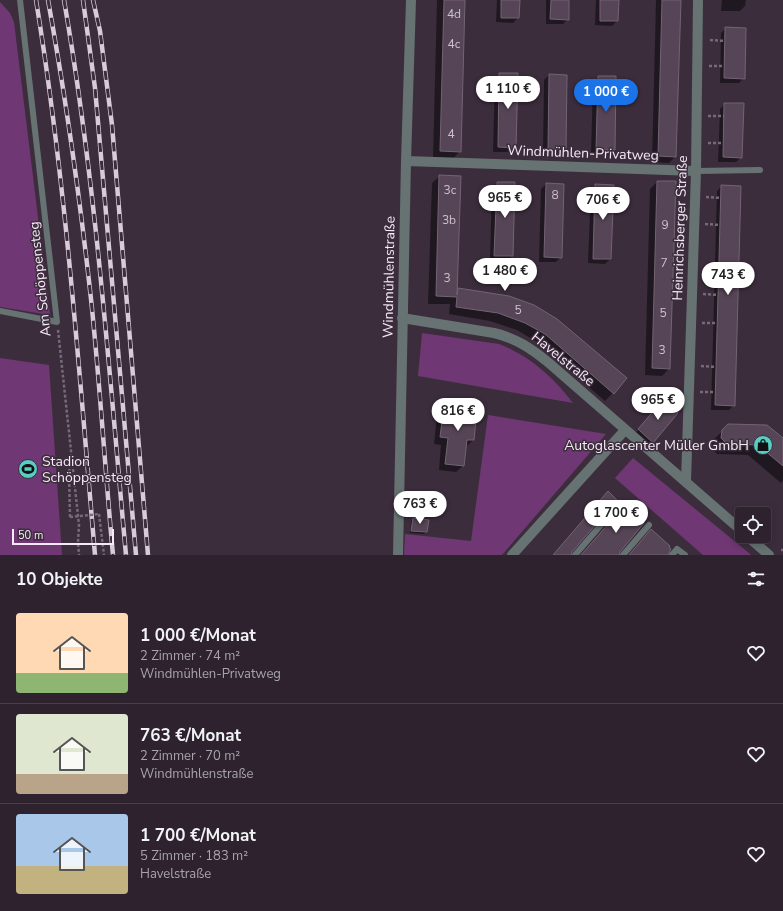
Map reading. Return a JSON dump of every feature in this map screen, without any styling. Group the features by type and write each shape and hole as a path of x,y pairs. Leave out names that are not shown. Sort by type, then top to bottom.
{"street":[{"name":"Windmühlenstraße","path":"398,555 402,318 411,0"},
{"name":"Heinrichsberger Straße","path":"686,481 696,171 698,0"},
{"name":"Windmühlen-Privatweg","path":"406,161 696,171"},
{"name":"Havelstraße","path":"402,318 494,333 516,340 530,348 735,525"},
{"path":"512,555 625,430"},
{"path":"755,543 769,555"}],"lane":[{"name":"Am Schöppensteg","path":"20,0 57,322"},
{"name":"Windmühlen-Privatweg","path":"696,171 760,170"},
{"path":"0,311 57,322"},
{"path":"575,555 620,504"},
{"path":"623,555 649,525"},
{"path":"672,555 677,549 685,555"}],"path":[{"path":"710,40 725,41"},
{"path":"709,66 724,66"},
{"path":"708,116 724,116"},
{"path":"707,143 723,144"},
{"path":"706,197 721,198"},
{"path":"705,224 720,225"},
{"path":"704,268 719,268"},
{"path":"703,294 718,295"},
{"name":"Am Schöppensteg","path":"57,322 79,525 78,555"},
{"path":"702,323 717,323"},
{"path":"701,366 716,367"},
{"path":"700,392 716,392"},
{"path":"72,459 69,472 70,517 99,514 104,555"}],"shaded area":[{"path":"0,2 10,13 14,22 50,315 0,307"},
{"path":"422,333 499,344 521,354 549,376 573,403 418,376"},
{"name":"Stadion Schöppensteg","path":"0,358 49,365 62,555 0,555"},
{"path":"488,415 606,434 502,555 404,555 405,534 471,541"},
{"path":"633,458 751,555 703,555 615,478"}],"building":[{"path":"444,0 465,0 461,152 440,151"},
{"path":"501,0 520,0 519,18 501,18"},
{"path":"551,0 569,0 569,20 550,19"},
{"path":"600,0 619,0 618,21 600,21"},
{"path":"662,0 681,0 676,157 658,156"},
{"path":"725,27 746,28 745,79 724,78"},
{"path":"499,73 518,73 516,148 498,147"},
{"path":"549,74 567,75 566,149 548,149"},
{"path":"598,76 616,76 615,150 596,150"},
{"path":"724,103 744,103 742,158 723,157"},
{"path":"439,175 461,176 457,295 458,288 509,296 534,305 557,319 627,378 614,394 545,334 525,323 498,313 456,307 457,297 436,296"},
{"path":"657,181 676,181 670,369 652,368"},
{"path":"497,182 515,182 513,256 494,256"},
{"path":"546,183 564,184 562,258 544,257"},
{"path":"595,184 614,185 611,259 593,259"},
{"path":"721,185 741,186 735,406 715,405"},
{"path":"663,400 678,413 653,443 638,429"},
{"path":"444,406 477,409 474,440 467,440 464,466 445,464 448,438 440,437"},
{"name":"Autoglascenter Müller GmbH","path":"728,424 767,425 783,438 783,466 758,445 727,444 721,438 722,430"},
{"path":"608,491 617,500 571,555 553,555"},
{"path":"624,506 626,506 644,523 619,555 581,555"},
{"path":"413,518 429,520 427,532 411,531"},
{"path":"651,529 670,546 669,547 671,549 668,555 629,555"}],"railway":[{"path":"36,0 56,138 64,208 95,555"},
{"path":"48,0 67,112 87,262 113,555"},
{"path":"64,0 85,138 101,277 126,555"},
{"path":"83,0 95,88 136,555"},
{"path":"93,0 100,31 112,125 148,555"}],"place":[{"name":"Autoglascenter Müller GmbH","path":"763,445"},
{"name":"Stadion Schöppensteg","path":"28,469"}]}
